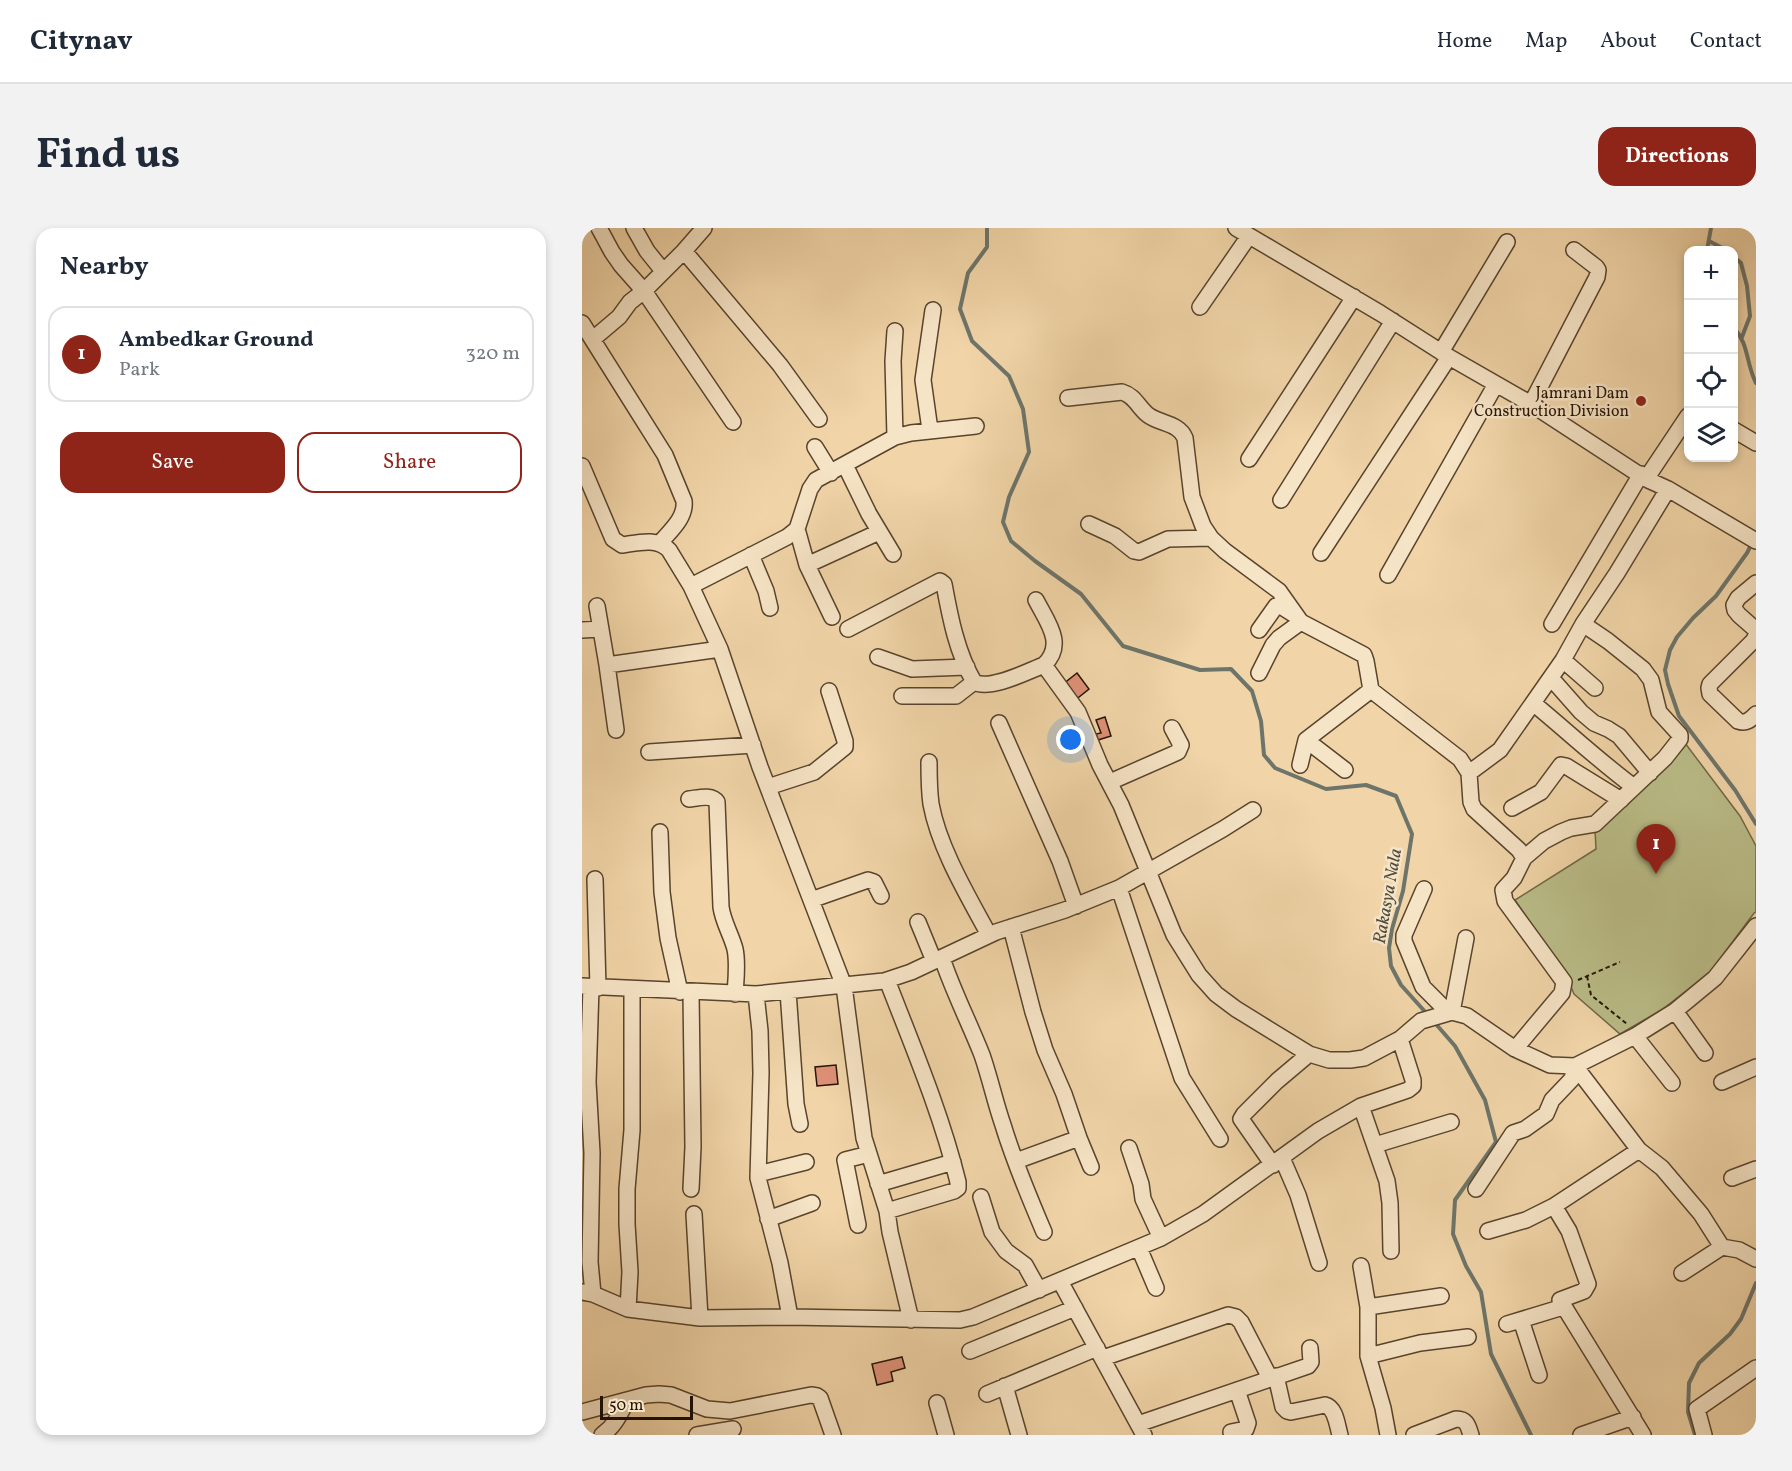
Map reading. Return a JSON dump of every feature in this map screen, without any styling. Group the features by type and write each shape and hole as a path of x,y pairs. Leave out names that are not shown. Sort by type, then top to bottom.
{"street":[{"path":"599,228 616,259 644,291 733,422"},
{"path":"634,228 647,251 663,271"},
{"path":"593,339 619,316 630,302 644,291 704,228"},
{"path":"1200,307 1243,232 1354,297 1644,476 1756,541"},
{"path":"1321,553 1445,355 1507,242"},
{"path":"1531,405 1597,277 1596,267 1574,249"},
{"path":"684,251 780,365 819,420"},
{"path":"1249,459 1354,297"},
{"path":"930,430 923,380 933,310"},
{"path":"1281,500 1393,321"},
{"path":"582,323 665,455 684,501 683,515 660,543"},
{"path":"895,331 893,361 895,437"},
{"path":"1388,575 1496,384"},
{"path":"1068,398 1122,392 1130,394 1148,414 1183,433 1192,497 1203,526 1211,538 1225,551 1279,591 1299,619"},
{"path":"1552,624 1644,476 1684,423"},
{"path":"691,586 787,537 797,529 816,480 895,437 930,430 976,426"},
{"path":"1738,432 1756,443"},
{"path":"815,447 831,473"},
{"path":"845,465 869,514 893,554"},
{"path":"582,466 617,543 622,545 654,542 660,543 669,550 691,586 720,648 768,787 844,986 864,1138 887,1211 911,1320"},
{"path":"1469,773 1500,750 1551,678 1668,489"},
{"path":"1089,524 1115,536 1134,551 1139,552 1168,539 1211,538"},
{"path":"797,529 807,565 832,617"},
{"path":"807,565 879,532"},
{"path":"751,555 766,591 770,608"},
{"path":"848,629 940,581 943,582 953,626 967,667 974,682 983,685 1016,677 1044,665 1051,658 1055,639 1036,600"},
{"path":"1756,583 1734,604 1735,610 1755,630 1754,640 1710,684 1709,688 1710,694 1738,721 1748,722 1756,714"},
{"path":"597,606 616,730"},
{"path":"1259,630 1276,606 1282,607 1364,655 1371,690 1460,759 1469,773 1471,802 1474,809 1519,850 1524,858"},
{"path":"1259,673 1279,638 1299,619"},
{"path":"1515,1049 1562,993 1564,985 1561,977 1513,915 1505,901 1503,890 1514,878 1524,858 1544,841 1561,832 1594,824 1650,773 1680,739 1680,735 1659,712 1651,681 1643,669 1583,624"},
{"path":"582,630 601,630"},
{"path":"607,665 720,648"},
{"path":"878,657 912,669 967,667"},
{"path":"1563,660 1595,688"},
{"path":"1044,665 1078,712 1133,834 1174,935 1199,975 1216,994 1236,1009 1309,1054 1329,1060 1364,1058 1400,1039 1421,1021 1449,1013 1467,1016 1515,1049 1550,1065 1575,1066 1637,1035 1675,1011 1715,978 1756,926"},
{"path":"1551,678 1581,712 1594,723 1618,736 1650,773"},
{"path":"902,696 956,696 974,682"},
{"path":"1300,765 1306,740 1371,690"},
{"path":"768,787 814,772 845,747 829,691"},
{"path":"1533,703 1634,787"},
{"path":"999,723 1060,861 1076,906"},
{"path":"1110,782 1178,752 1181,744 1172,728"},
{"path":"1306,740 1345,770"},
{"path":"649,752 753,745"},
{"path":"929,762 932,806 941,835 956,873 989,935"},
{"path":"1512,808 1541,792 1561,765 1621,801"},
{"path":"689,799 711,797 717,802 721,907 724,923 735,949 735,994"},
{"path":"590,987 756,994 887,980 910,972 989,935 1076,906 1119,888 1253,810"},
{"path":"660,832 662,892 668,938 686,992 693,1147 691,1189"},
{"path":"595,879 588,1082 592,1153 588,1293 628,1309 700,1318 960,1320 973,1317 1161,1238 1203,1214 1318,1131 1361,1106 1408,1090 1413,1086 1413,1080 1400,1039"},
{"path":"811,900 868,880 874,882 881,896"},
{"path":"1119,888 1182,1078 1220,1139"},
{"path":"1424,890 1404,935 1404,941 1423,987 1449,1013"},
{"path":"918,922 951,986 981,1053 1002,1124 1044,1232"},
{"path":"1011,927 1045,1050 1091,1167"},
{"path":"1449,1013 1466,938"},
{"path":"887,980 913,1044 950,1148 958,1182 958,1188 954,1191 887,1211"},
{"path":"628,1309 630,1272 627,1201 632,1131 632,989"},
{"path":"788,991 796,1104 800,1124"},
{"path":"756,994 761,1073 758,1174 780,1263 790,1317"},
{"path":"1675,1011 1705,1053"},
{"path":"1637,1035 1672,1083"},
{"path":"1309,1054 1277,1081 1241,1119 1277,1161 1298,1195 1319,1263"},
{"path":"1575,1066 1639,1150 1662,1168 1701,1214 1722,1247"},
{"path":"1476,1189 1513,1133 1525,1129 1546,1114 1552,1100 1572,1079 1575,1066"},
{"path":"1722,1082 1756,1066"},
{"path":"1361,1106 1387,1181 1391,1251"},
{"path":"1375,1145 1451,1122"},
{"path":"1016,1161 1079,1138"},
{"path":"1129,1148 1143,1188 1143,1199 1161,1238"},
{"path":"1488,1231 1526,1220 1554,1206 1639,1150"},
{"path":"858,1225 845,1160 869,1154"},
{"path":"758,1174 806,1162"},
{"path":"878,1184 953,1162"},
{"path":"1732,1178 1756,1169"},
{"path":"981,1197 992,1233 1006,1251 1025,1264 1039,1290"},
{"path":"768,1219 812,1203"},
{"path":"1554,1206 1569,1231 1588,1284 1584,1291 1560,1300 1643,1435"},
{"path":"694,1215 700,1318"},
{"path":"1682,1273 1722,1247 1739,1250 1756,1259"},
{"path":"1139,1248 1156,1288"},
{"path":"1361,1266 1368,1307 1368,1356 1388,1435"},
{"path":"1060,1281 1140,1432 1237,1390 1308,1366 1312,1357 1310,1348"},
{"path":"1368,1307 1441,1296"},
{"path":"1539,1375 1514,1322 1563,1307"},
{"path":"970,1351 1075,1308"},
{"path":"987,1394 1100,1353 1228,1315 1236,1317 1241,1322 1273,1377 1283,1407 1291,1412 1329,1406 1333,1409 1340,1435"},
{"path":"1368,1356 1420,1343 1468,1337"},
{"path":"1704,1435 1697,1409 1756,1368"},
{"path":"1005,1386 1020,1435"},
{"path":"1231,1432 1246,1429 1248,1423 1237,1390"},
{"path":"582,1412 646,1395 659,1394 671,1395 707,1409 730,1412 811,1395 820,1398 833,1435"},
{"path":"602,1435 618,1419 627,1400"},
{"path":"937,1403 946,1435"},
{"path":"697,1435 734,1432 730,1412"},
{"path":"1581,1435 1633,1417"},
{"path":"1414,1435 1456,1419 1462,1419 1467,1423 1470,1435"}],"path":[{"path":"1564,985 1620,962"},
{"path":"1587,976 1591,995 1637,1035"}],"green space":[{"path":"1685,743 1740,816 1756,846 1756,912 1710,972 1663,1009 1620,1034 1574,994 1567,977 1515,900 1596,849 1595,829 1631,801"}],"building":[{"path":"1077,673 1089,689 1074,701 1062,685"},
{"path":"1105,717 1111,736 1098,740 1096,734 1101,733 1096,720"},
{"path":"836,1065 838,1084 817,1086 815,1067"},
{"path":"902,1357 905,1368 891,1372 893,1381 877,1385 872,1364"}],"waterway":[{"name":"Rakasya Nala","path":"987,228 987,247 968,273 960,309 972,341 1009,376 1023,409 1029,452 1009,497 1003,522 1011,541 1081,594 1123,646 1200,670 1231,669 1252,691 1261,721 1264,755 1275,768 1326,789 1366,785 1396,796 1412,834 1403,891 1392,929 1389,948 1391,966 1401,985 1428,1015"},
{"path":"1708,246 1711,228"},
{"path":"1709,241 1718,246"},
{"path":"1738,260 1741,263 1747,286 1750,316 1742,337"},
{"path":"1738,333 1756,383"},
{"path":"1752,543 1716,596 1677,637 1670,650 1665,670 1679,716 1735,790 1756,824"},
{"name":"Rakasya Nala","path":"1435,1023 1455,1046 1485,1100 1496,1142 1455,1200 1453,1234 1466,1266 1481,1292 1491,1354 1531,1435"},
{"path":"1695,1435 1688,1412 1689,1383 1699,1363 1730,1334 1741,1319 1756,1283"}],"place":[{"name":"Jamrani Dam Construction Division","path":"1641,401"},
{"name":"Ambedkar Ground","path":"1656,874"}]}
